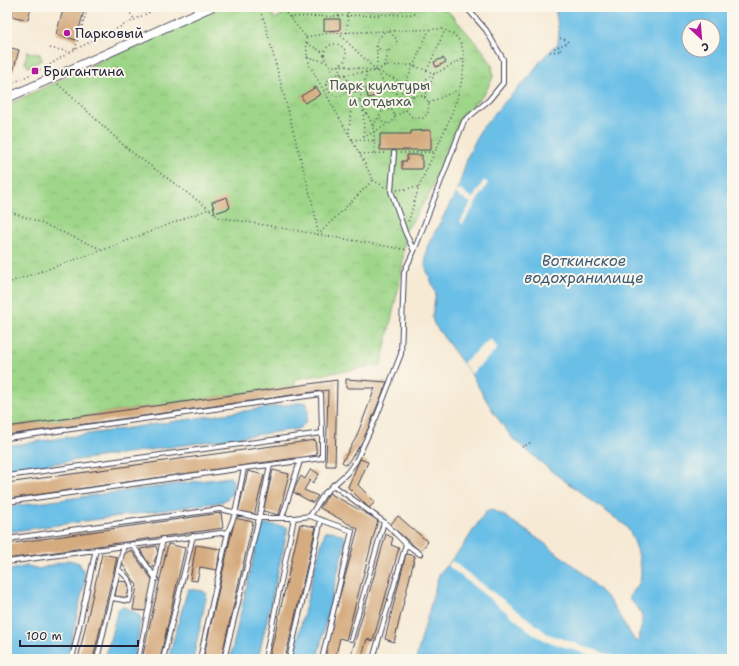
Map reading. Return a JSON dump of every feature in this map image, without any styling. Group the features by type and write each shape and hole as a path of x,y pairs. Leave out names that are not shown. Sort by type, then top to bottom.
{"street":[{"path":"7,98 212,7"}],"lane":[{"path":"310,516 324,494 347,473 356,460 376,418 401,354 404,272 414,251 464,121 489,100 503,83 503,59 486,30 466,7"},
{"path":"394,153 391,191 405,232 414,251"},
{"path":"7,438 321,394 322,458 7,502"},
{"path":"7,476 322,433"},
{"path":"282,518 300,461"},
{"path":"224,659 259,518 270,465"},
{"path":"200,659 228,532 235,514 244,468"},
{"path":"333,485 384,522 406,544 420,554"},
{"path":"7,539 220,509 231,511 235,514 259,518 294,518 310,516 352,531 322,659"},
{"path":"265,659 294,518"},
{"path":"289,659 321,520"},
{"path":"351,639 384,522"},
{"path":"7,562 163,539 228,532"},
{"path":"164,659 193,536"},
{"path":"138,659 156,580 163,539"},
{"path":"132,544 156,580"},
{"path":"373,659 406,544"},
{"path":"97,659 124,545"},
{"path":"72,659 96,549"},
{"path":"112,598 128,601 132,588 130,579 118,569"}],"path":[{"path":"75,49 88,7"},
{"path":"126,7 134,20"},
{"path":"7,86 51,64 75,49 160,7"},
{"path":"258,7 264,20 315,213 318,235"},
{"path":"281,7 306,37 307,57 310,66 352,139 372,180 318,235"},
{"path":"347,33 348,10"},
{"path":"290,17 416,14"},
{"path":"400,96 429,30"},
{"path":"306,37 338,33 446,30 458,38 461,43 463,59 460,89 419,188 405,232"},
{"path":"427,70 446,30"},
{"path":"377,71 376,45 378,38 385,31"},
{"path":"384,66 388,51 396,45 397,40 389,31"},
{"path":"338,33 377,71 384,83 407,102"},
{"path":"554,48 568,43 567,40 559,38"},
{"path":"306,42 324,54"},
{"path":"343,47 348,42"},
{"path":"326,62 324,54 325,49 330,44 337,44 343,47 346,54 346,58 339,65"},
{"path":"376,45 381,50 388,51"},
{"path":"550,52 561,51 559,46"},
{"path":"50,48 70,52"},
{"path":"307,57 326,62 330,65 333,75"},
{"path":"413,96 420,95 425,97 429,103 428,113 423,118 413,118 406,110 407,102 427,78 463,59"},
{"path":"330,65 377,71 417,89"},
{"path":"339,65 341,75 348,82 346,92"},
{"path":"346,92 338,96 329,93 326,84 329,78 333,75 377,71 384,66 412,66 435,74"},
{"path":"359,102 367,72"},
{"path":"425,97 435,74"},
{"path":"52,78 129,150 218,217 414,251"},
{"path":"429,103 460,89"},
{"path":"346,92 359,102 392,110 395,116"},
{"path":"349,134 352,106 355,102 359,102"},
{"path":"363,103 364,137"},
{"path":"373,126 380,117 382,111 386,109"},
{"path":"364,110 371,119 375,132 374,154"},
{"path":"359,140 388,124 394,120 395,116 406,110"},
{"path":"380,117 383,122 388,124"},
{"path":"352,139 375,141"},
{"path":"7,283 103,250 209,209"},
{"path":"7,211 34,220 103,250"},
{"path":"522,447 532,442"}],"green space":[{"name":"Парк культуры и отдыха","path":"214,7 268,7 275,19 289,10 440,8 448,11 484,52 492,65 493,77 485,93 460,118 429,195 405,232 402,271 381,365 295,379 295,386 7,427 7,105"},
{"path":"27,52 40,54 42,60 28,67 25,63"}],"water":[{"name":"Воткинское водохранилище","path":"555,7 732,7 732,659 416,659 439,574 461,549 488,510 492,510 503,515 544,543 584,574 610,601 635,641 637,642 640,639 642,616 629,597 640,581 641,568 638,552 629,530 625,525 554,473 513,439 494,413 471,374 434,324 432,317 436,293 425,266 427,247 458,189 468,156 480,131 499,108 531,75 541,60 558,43 559,33"},
{"path":"306,402 308,414 306,421 297,429 7,470 7,446"},
{"path":"230,477 233,481 231,494 227,499 221,502 7,532 7,507"},
{"path":"268,524 287,527 287,532 258,659 230,659 257,542 262,526"},
{"path":"332,531 344,536 345,542 317,659 293,659 325,532"},
{"path":"69,560 79,563 84,572 85,580 67,659 7,659 7,571 27,566 39,569"},
{"path":"188,589 203,591 207,594 193,659 168,659"},
{"path":"124,607 138,614 141,619 134,659 105,659 118,609"}],"pier":[{"path":"484,180 488,183 463,224 460,222 471,203 456,194 458,189 473,198"},
{"path":"490,339 498,348 471,374 463,363"},
{"path":"452,561 548,634 622,659 601,659 546,641 535,635 447,565"}],"building":[{"path":"13,7 31,7 28,20 11,16"},
{"path":"64,7 85,7 76,40 56,34"},
{"path":"140,7 152,7 142,12"},
{"path":"484,7 502,7 502,9 484,10"},
{"path":"324,19 340,19 340,30 324,31"},
{"path":"7,47 19,50 13,72 7,70"},
{"path":"443,58 446,62 436,67 434,62"},
{"path":"352,83 360,84 360,92 351,91"},
{"path":"379,86 380,95 368,98 366,88"},
{"path":"316,87 321,94 305,103 301,96"},
{"path":"431,130 431,150 380,150 380,134 411,134 411,131"},
{"path":"407,155 422,155 422,169 402,169 402,161 407,161"},
{"path":"227,197 230,208 215,213 212,202"},
{"path":"346,379 387,382 363,441 346,465 342,462 356,438 375,388 346,388"},
{"path":"337,380 335,466 326,466 328,390 7,435 7,427"},
{"path":"315,440 317,455 7,499 7,483"},
{"path":"360,459 368,462 358,485 375,502 369,508 348,487"},
{"path":"311,469 319,474 313,483 310,480 304,490 318,496 313,503 293,492 301,476 305,479"},
{"path":"273,470 289,474 279,515 263,511"},
{"path":"248,471 264,475 254,516 238,512"},
{"path":"329,493 378,520 346,640 340,638 335,659 325,659 329,635 358,529 320,508"},
{"path":"221,513 223,528 7,559 7,544"},
{"path":"398,516 428,542 420,551 390,525"},
{"path":"235,518 253,522 221,659 203,659"},
{"path":"300,524 316,527 285,659 269,659"},
{"path":"386,534 393,538 391,545 399,548 373,641 367,639 361,659 350,659"},
{"path":"168,544 185,548 160,659 142,659"},
{"path":"196,545 220,549 217,570 200,567 197,581 190,580"},
{"path":"156,546 158,553 154,561 157,565 151,568 140,549"},
{"path":"131,550 153,581 147,611 133,610 137,585 121,562 124,554"},
{"path":"102,554 117,557 93,659 78,659"},
{"path":"406,554 415,556 394,642 385,639"},
{"path":"118,581 128,582 129,590 127,598 115,596"}],"place":[{"name":"Парковый","path":"67,33"},
{"name":"Бригантина","path":"35,71"}]}
